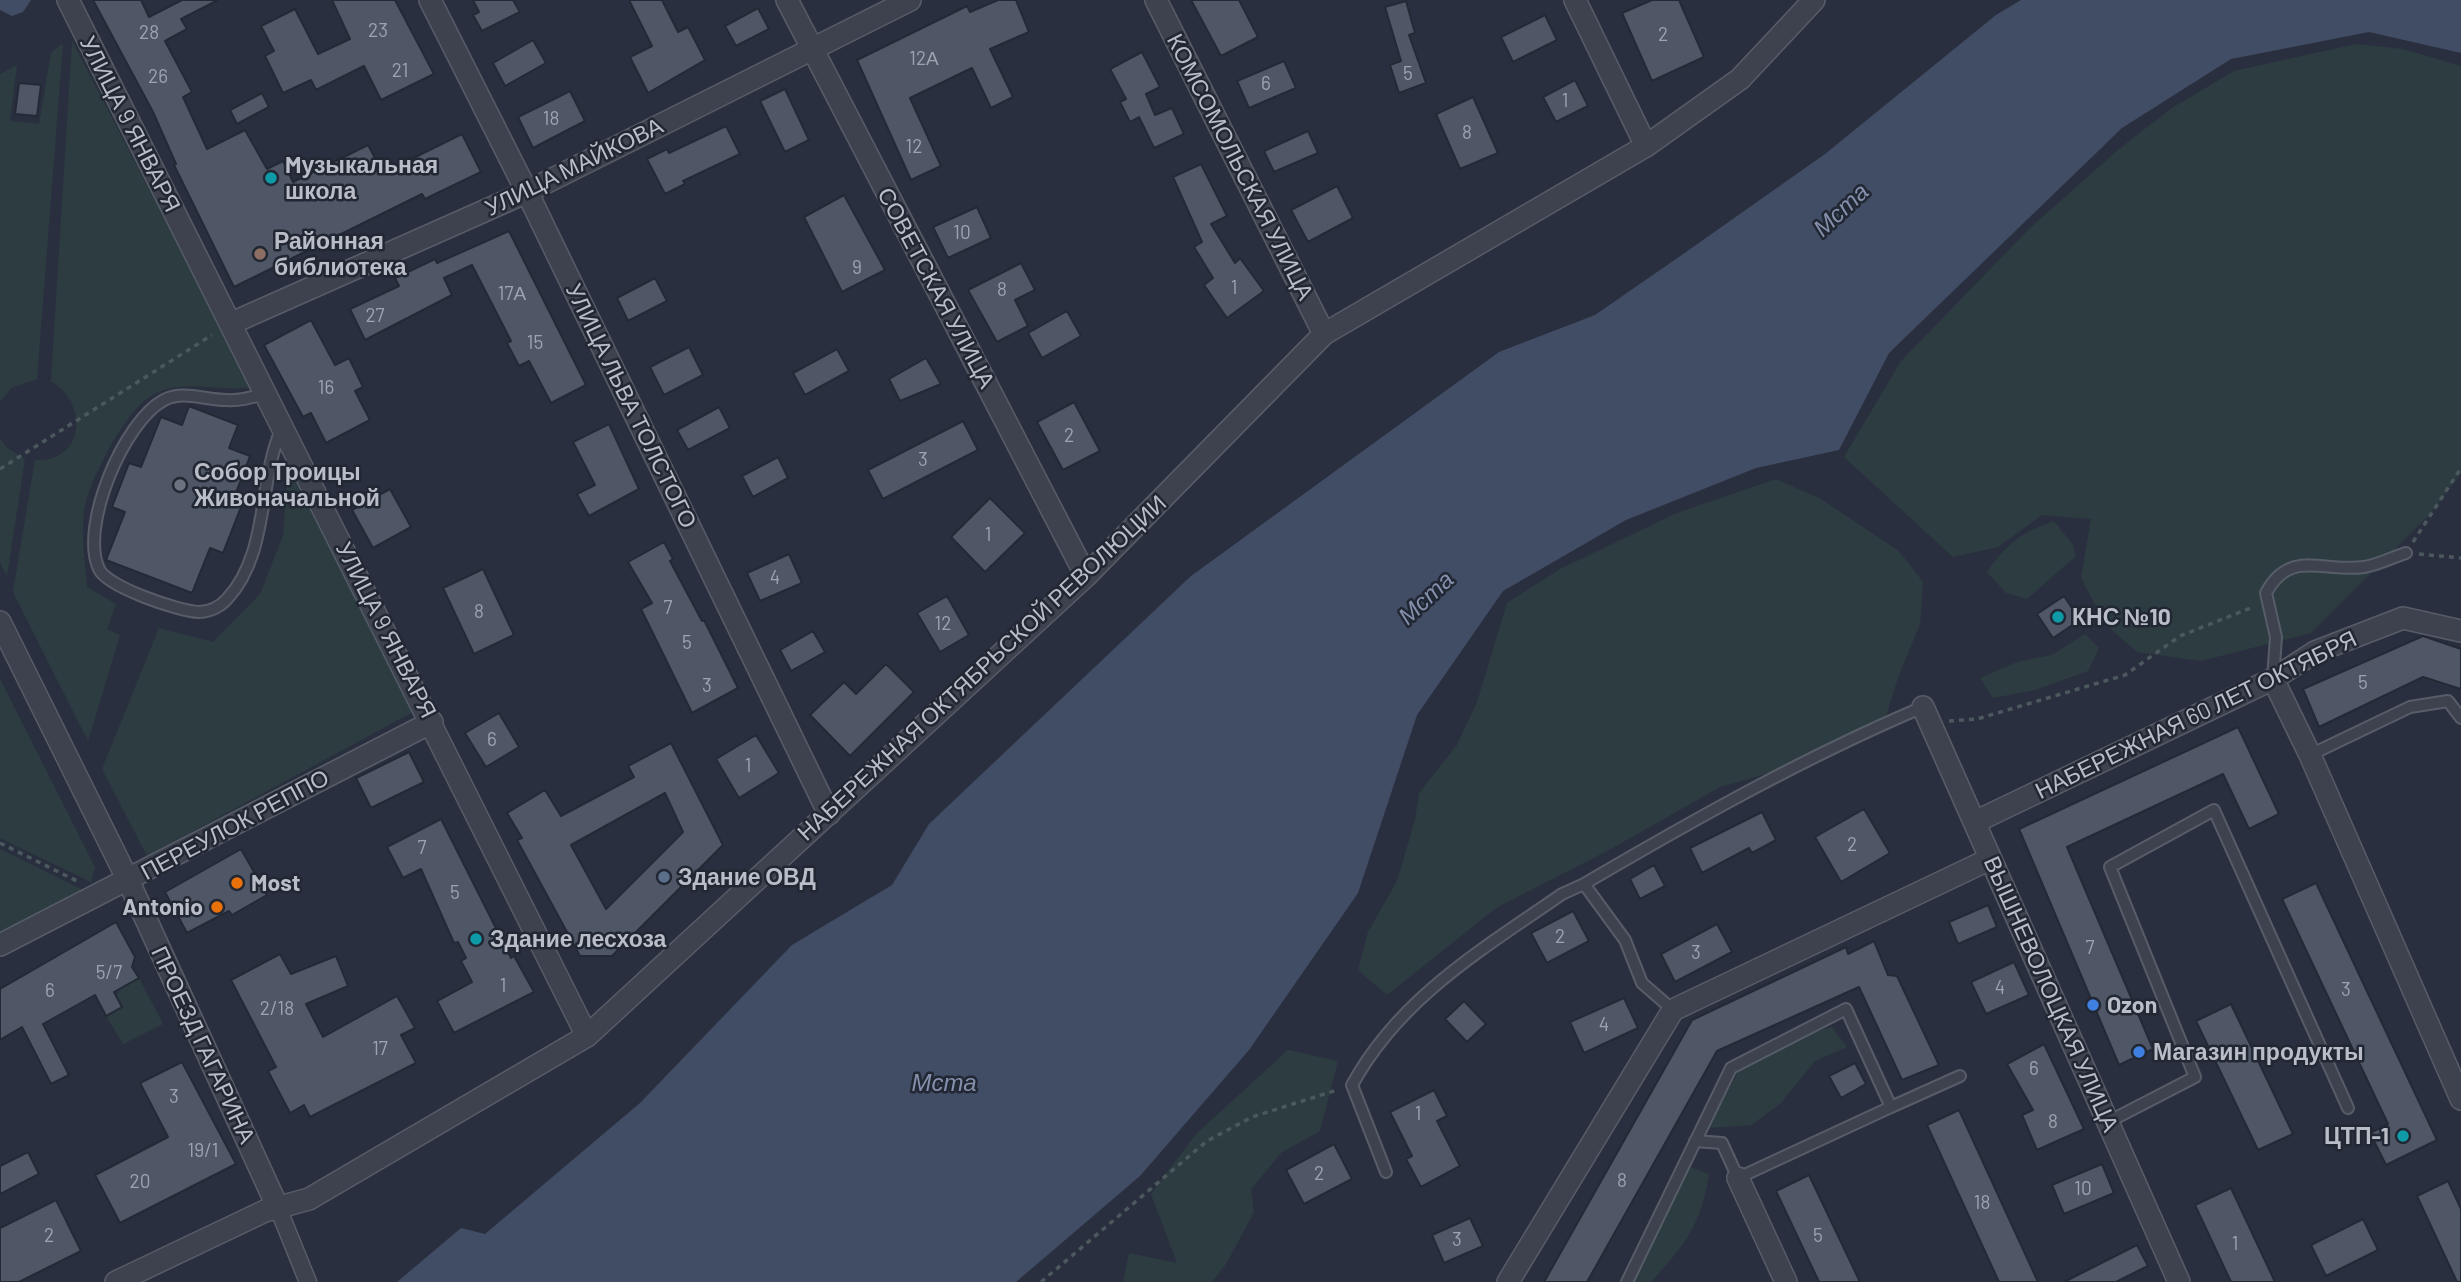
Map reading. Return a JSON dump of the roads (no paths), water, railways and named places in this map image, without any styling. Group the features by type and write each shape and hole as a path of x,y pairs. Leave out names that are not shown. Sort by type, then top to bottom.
{"street":[{"name":"УЛИЦА 9 ЯНВАРЯ","path":"68,0 587,1036"},
{"name":"УЛИЦА ЛЬВА ТОЛСТОГО","path":"430,0 527,191 829,814"},
{"name":"СОВЕТСКАЯ УЛИЦА","path":"787,0 811,51 1086,576"},
{"name":"УЛИЦА МАЙКОВА","path":"232,323 527,191 910,0"},
{"name":"КОМСОМОЛЬСКАЯ УЛИЦА","path":"1156,0 1324,334"},
{"path":"1575,0 1646,146"},
{"name":"НАБЕРЕЖНАЯ ОКТЯБРЬСКОЙ РЕВОЛЮЦИИ","path":"116,1282 265,1211 309,1199 587,1036 1086,576 1324,334 1646,146 1740,79 1814,0"},
{"name":"НАБЕРЕЖНАЯ 60 ЛЕТ ОКТЯБРЯ","path":"1975,822 2273,679 2315,652 2403,618 2461,631"},
{"name":"ПРОЕЗД ГАГАРИНА","path":"0,622 128,880 278,1208 308,1282"},
{"path":"2273,679 2311,755 2461,1099"},
{"name":"ВЫШНЕВОЛОЦКАЯ УЛИЦА","path":"1926,715 2179,1282"},
{"name":"ПЕРЕУЛОК РЕППО","path":"0,945 432,722"},
{"path":"1508,1282 1673,1010 1990,859"},
{"path":"1738,1178 1786,1282"}],"lane":[{"path":"267,393 246,400 177,395 152,408 127,440 101,502 93,539 99,571 110,582 199,612 214,609 226,600 239,583 253,554 283,425"},
{"path":"2273,679 2276,637 2266,593 2276,576 2300,564 2364,567 2406,553"},
{"path":"2311,755 2410,707 2448,701 2461,718"},
{"path":"1386,1172 1352,1085 1371,1049 1438,981 1562,894 1692,821 1847,739 1926,715"},
{"path":"2108,1122 2195,1077 2110,867 2214,810 2348,1108"},
{"path":"1584,884 1625,940 1642,983 1673,1010"},
{"path":"1627,1282 1731,1068 1846,1009 1891,1107"},
{"path":"1695,1141 1722,1143 1738,1178 1960,1076"}],"water":[{"path":"0,0 31,0 23,12 12,16 0,10"},
{"name":"Мста","path":"2021,0 2461,0 2461,53 2369,32 2231,59 2122,128 1889,353 1839,450 1756,468 1626,520 1503,591 1417,715 1358,893 1249,1050 1140,1176 1016,1282 397,1282 461,1228 485,1234 640,1103 792,945 892,885 929,824 1191,576 1499,352 1595,315 1686,252 1825,154 1996,15"}],"place":[{"name":"Mузыкальная школа","path":"271,178"},
{"name":"Районная библиотека","path":"260,254"},
{"name":"Собор Троицы Живоначальной","path":"180,485"},
{"name":"КНС №10","path":"2058,617"},
{"name":"Здание ОВД","path":"664,877"},
{"name":"Most","path":"237,883"},
{"name":"Antonio","path":"217,907"},
{"name":"Здание лесхоза","path":"476,939"},
{"name":"Ozon","path":"2093,1005"},
{"name":"Магазин продукты","path":"2139,1052"},
{"name":"ЦТП-1","path":"2403,1136"}]}
